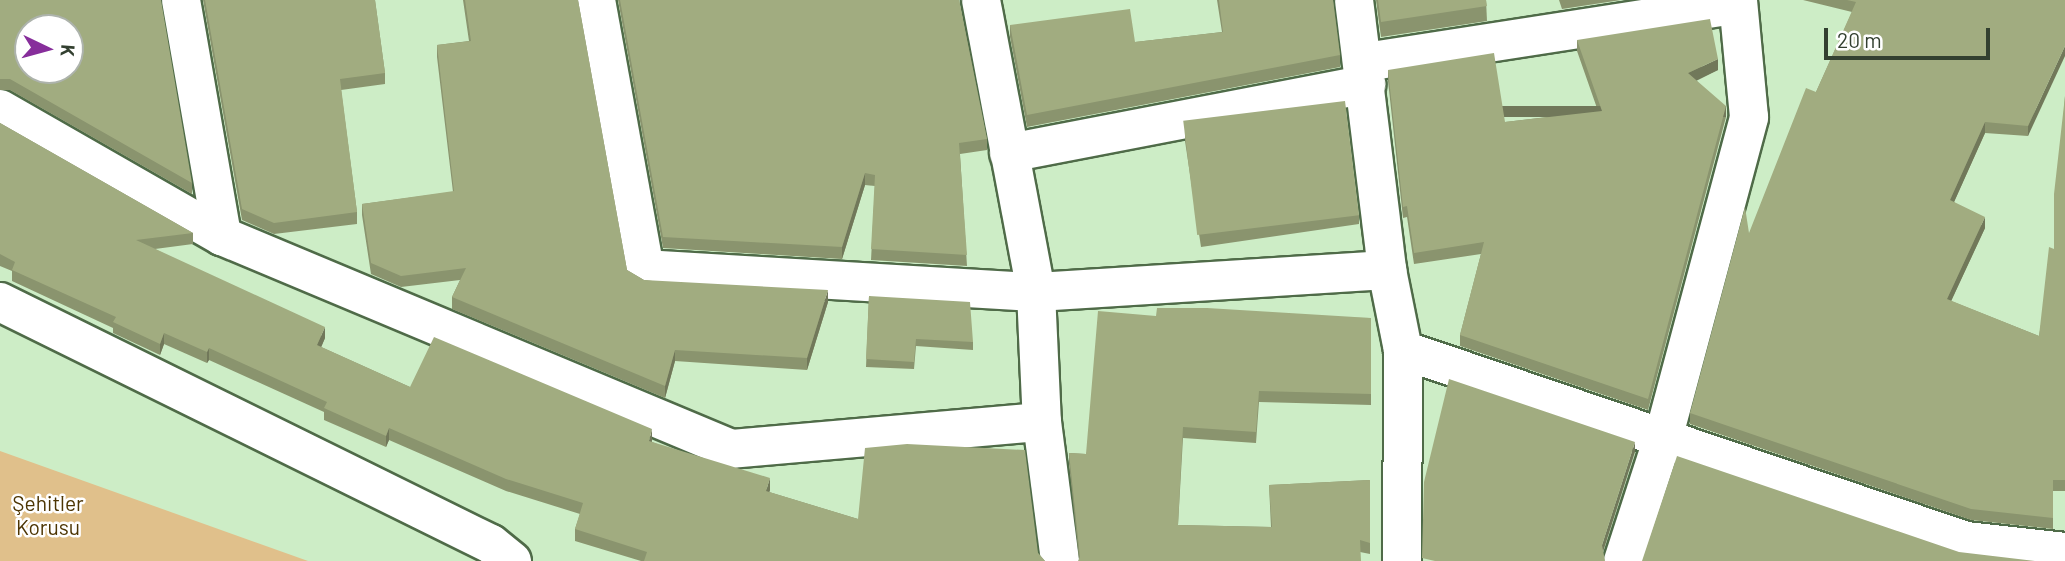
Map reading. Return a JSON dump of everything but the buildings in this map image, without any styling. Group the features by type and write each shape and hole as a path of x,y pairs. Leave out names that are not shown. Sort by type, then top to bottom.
{"street":[{"path":"181,0 222,236"},
{"path":"596,0 645,269 1036,292 1387,270"},
{"path":"981,0 1036,292 1042,422 1060,561"},
{"path":"1354,0 1387,270 1403,350 1402,561"},
{"path":"1009,153 1365,73 1738,2 1749,117 1664,435 1623,561"},
{"path":"0,109 222,236 731,449 1042,422"},
{"path":"0,302 491,544 512,561"},
{"path":"1403,350 1664,435 1966,541 2065,552"}],"green space":[{"name":"Şehitler Korusu","path":"0,451 308,561 0,561"}]}
